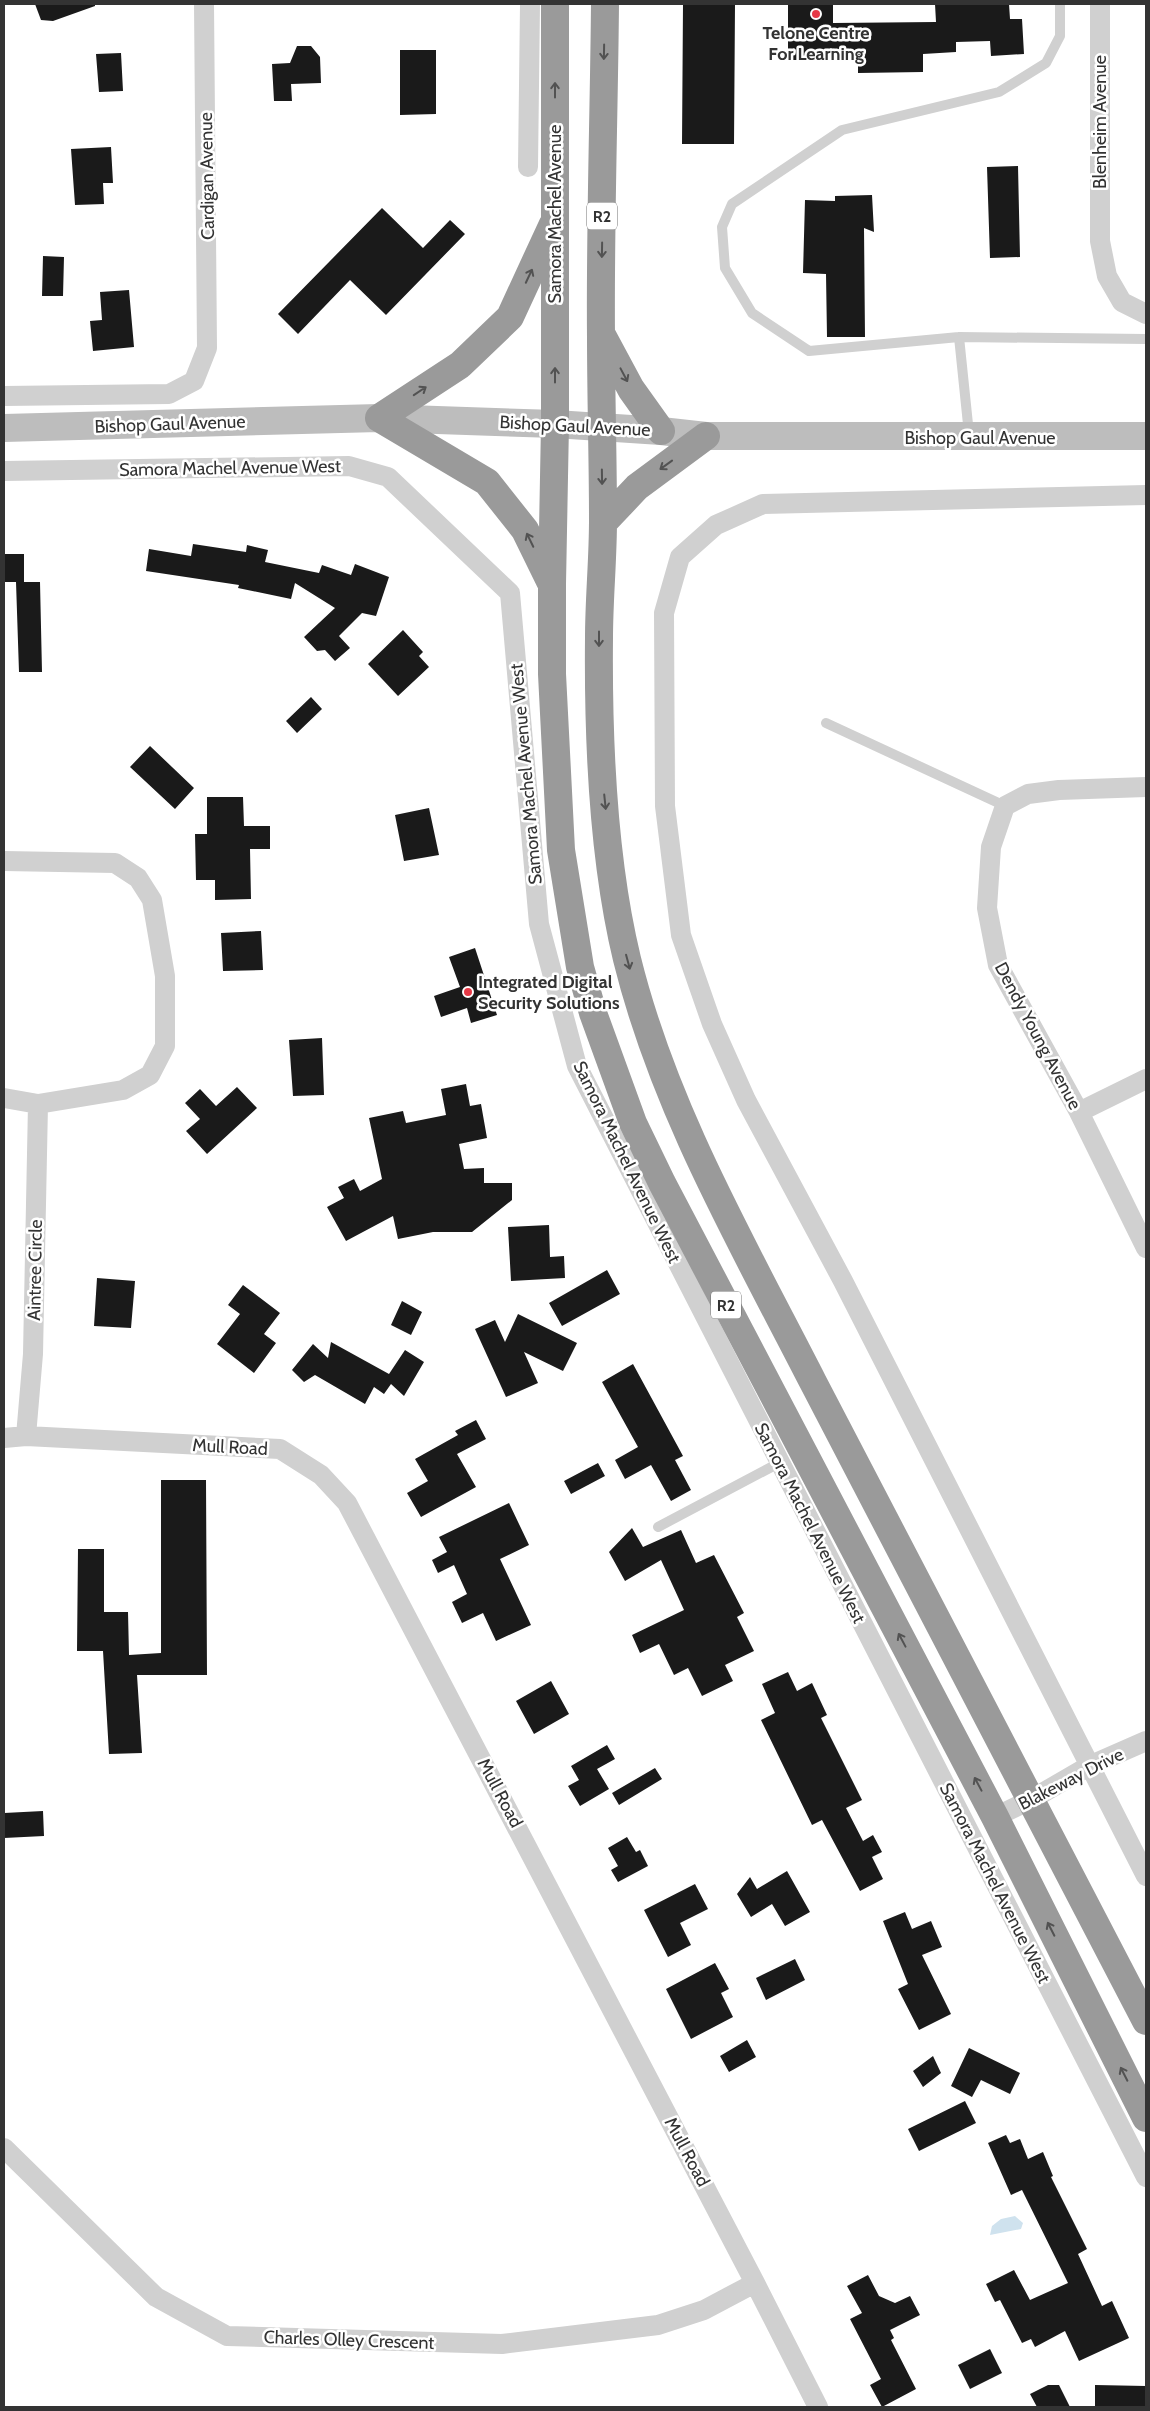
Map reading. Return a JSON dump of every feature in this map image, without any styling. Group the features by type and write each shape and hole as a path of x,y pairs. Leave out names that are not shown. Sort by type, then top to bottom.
{"highway":[{"name":"Samora Machel Avenue","path":"555,4 555,424"},
{"name":"R2","path":"605,4 601,332 603,523 598,633 604,791 615,897 626,954 644,1023 702,1165 881,1514 1032,1799 1146,2021"},
{"path":"552,584 525,530 487,482 379,418 460,365 510,317 556,218"},
{"path":"601,332 631,389 661,431"},
{"name":"Samora Machel Avenue West","path":"555,424 552,584 554,713 561,850 580,967 609,1058 633,1123 662,1183 995,1817 1146,2118"},
{"path":"603,523 637,487 706,436"}],"main road":[{"name":"Bishop Gaul Avenue","path":"4,428 379,418 555,424 706,436 969,438 1146,436"}],"street":[{"name":"Cardigan Avenue","path":"204,4 207,348"},
{"path":"528,167 530,4"},
{"name":"Blenheim Avenue","path":"1100,4 1100,241 1107,276 1122,302 1146,314"},
{"name":"Bishop Gaul Avenue","path":"4,396 169,394 194,381 207,348"},
{"name":"Samora Machel Avenue West","path":"4,471 350,466 388,477 510,594 539,924 577,1066 1146,2177"},
{"path":"1146,495 763,504 716,525 680,558 664,613 665,806 681,935 712,1024 746,1100 843,1280 1146,1876"},
{"path":"1006,806 1028,794 1052,791 1146,787"},
{"name":"Dendy Young Avenue","path":"1006,806 991,847 986,908 998,965 1079,1112 1146,1248"},
{"path":"4,861 115,863 138,878 152,900 165,976 165,1046 150,1075 124,1090 38,1104 4,1098"},
{"path":"1079,1112 1146,1078"},
{"name":"Aintree Circle","path":"26,1436 33,1354 38,1104"},
{"name":"Mull Road","path":"4,1438 26,1436 280,1449 321,1475 347,1503 756,2283 818,2407"},
{"name":"Blakeway Drive","path":"995,1817 1032,1799 1089,1766 1146,1741"},
{"name":"Charles Olley Crescent","path":"4,2148 156,2297 227,2336 502,2344 658,2324 704,2310 756,2283"}],"lane":[{"path":"1060,4 1060,36 1046,63 999,92 842,130 732,204 722,227 725,268 752,313 809,351 959,337 1146,338"},
{"path":"959,337 969,438"},
{"path":"826,723 1006,806"},
{"path":"658,1527 779,1463"}],"water":[{"path":"1015,2216 1023,2223 1021,2229 990,2235 992,2226 1001,2219"}],"building":[{"path":"35,4 95,4 95,6 53,21 41,20"},
{"path":"683,4 735,4 734,144 682,144"},
{"path":"788,4 833,4 833,23 936,22 935,4 1009,4 1010,19 1022,19 1024,54 991,56 990,41 956,42 956,52 923,54 923,72 858,73 858,60 788,60"},
{"path":"297,46 311,46 320,57 321,83 291,84 292,101 274,101 272,64 290,63"},
{"path":"400,50 436,50 436,114 400,115"},
{"path":"121,53 123,91 99,92 96,54"},
{"path":"111,147 113,183 103,183 104,204 75,205 71,149"},
{"path":"1018,166 1020,257 990,258 987,167"},
{"path":"872,195 874,232 864,228 865,337 827,337 826,274 803,273 805,200 835,201 835,196"},
{"path":"382,208 423,248 450,220 465,234 386,315 350,280 298,334 278,314"},
{"path":"43,256 64,257 63,296 42,296"},
{"path":"129,290 134,347 93,351 90,321 102,320 100,292"},
{"path":"193,544 246,552 247,545 268,550 265,562 319,573 322,565 351,575 355,564 389,577 376,616 362,613 339,636 350,648 335,661 325,650 317,651 304,637 335,608 295,583 291,599 238,588 239,585 146,571 149,549 191,556"},
{"path":"4,554 24,554 24,582 40,582 42,672 19,672 16,582 4,582"},
{"path":"403,630 423,652 419,656 429,667 398,696 368,664"},
{"path":"311,697 322,709 297,733 286,721"},
{"path":"150,746 194,788 175,809 130,767"},
{"path":"207,797 243,797 244,826 270,826 270,849 250,849 251,899 215,900 215,880 196,880 195,834 207,834"},
{"path":"429,808 439,855 404,861 395,815"},
{"path":"261,931 263,970 223,971 221,933"},
{"path":"475,948 497,1015 471,1023 467,1008 441,1017 434,996 460,987 449,957"},
{"path":"322,1038 324,1095 293,1096 289,1040"},
{"path":"466,1084 470,1106 481,1104 487,1138 459,1144 464,1169 484,1168 484,1183 512,1183 512,1200 472,1232 433,1232 398,1239 393,1216 346,1241 327,1207 344,1198 338,1187 354,1179 360,1191 382,1179 369,1118 403,1111 406,1123 446,1115 441,1089"},
{"path":"237,1087 257,1108 207,1154 186,1131 200,1119 185,1103 200,1089 216,1106"},
{"path":"549,1225 550,1257 564,1256 565,1278 511,1281 508,1227"},
{"path":"607,1270 620,1294 562,1326 549,1303"},
{"path":"97,1278 135,1281 131,1328 94,1326"},
{"path":"243,1285 280,1313 264,1334 276,1343 254,1373 217,1344 240,1314 228,1305"},
{"path":"402,1301 422,1312 411,1335 391,1325"},
{"path":"518,1314 577,1343 563,1371 524,1352 538,1383 506,1397 475,1329 495,1320 505,1342"},
{"path":"331,1342 389,1374 405,1350 424,1362 404,1396 391,1384 384,1394 374,1387 365,1404 315,1375 304,1382 292,1370 313,1344 328,1358"},
{"path":"633,1364 683,1456 675,1460 691,1490 671,1501 651,1465 625,1479 615,1460 638,1447 602,1382"},
{"path":"476,1420 486,1439 457,1454 476,1487 421,1517 407,1493 428,1481 415,1459 458,1435 455,1431"},
{"path":"598,1463 605,1476 571,1494 564,1481"},
{"path":"161,1480 206,1480 207,1675 137,1675 142,1753 109,1754 103,1651 77,1651 78,1549 104,1549 104,1612 128,1612 129,1655 161,1653"},
{"path":"509,1503 529,1545 500,1559 531,1625 496,1641 483,1613 462,1623 452,1602 467,1594 454,1565 438,1573 432,1560 447,1552 439,1537"},
{"path":"632,1528 643,1547 681,1530 696,1563 714,1555 744,1613 737,1617 754,1651 725,1665 733,1681 702,1696 688,1668 674,1675 659,1644 640,1653 632,1635 684,1610 661,1560 625,1581 609,1552"},
{"path":"788,1672 797,1691 812,1683 827,1715 821,1718 862,1800 846,1808 863,1841 873,1835 882,1852 872,1857 883,1879 860,1891 822,1820 812,1825 761,1720 775,1713 762,1684"},
{"path":"551,1681 569,1714 534,1734 516,1701"},
{"path":"607,1745 615,1759 597,1769 609,1789 580,1806 568,1786 579,1780 571,1766"},
{"path":"655,1768 662,1779 619,1805 612,1793"},
{"path":"43,1811 44,1836 4,1838 4,1813"},
{"path":"627,1837 636,1852 640,1850 648,1866 618,1882 611,1870 618,1866 608,1848"},
{"path":"787,1871 810,1912 785,1926 772,1904 751,1917 737,1894 750,1877 757,1889"},
{"path":"695,1884 708,1909 680,1923 691,1945 668,1957 644,1910"},
{"path":"905,1912 912,1929 931,1921 942,1947 922,1955 951,2014 919,2030 898,1989 908,1984 883,1921"},
{"path":"795,1959 805,1980 766,2000 756,1978"},
{"path":"715,1963 729,1989 721,1993 733,2017 691,2039 666,1989"},
{"path":"747,2040 756,2057 729,2072 720,2056"},
{"path":"969,2048 1020,2073 1010,2094 981,2080 972,2097 951,2086"},
{"path":"933,2056 941,2073 923,2087 913,2071"},
{"path":"965,2101 976,2123 919,2151 908,2129"},
{"path":"1006,2135 1010,2143 1020,2139 1028,2159 1043,2152 1053,2176 1051,2177 1087,2249 1078,2254 1102,2306 1112,2301 1129,2338 1079,2361 1065,2331 1035,2347 1031,2339 1022,2343 1000,2300 995,2302 986,2284 1014,2270 1030,2300 1068,2283 1022,2190 1011,2195 988,2143"},
{"path":"868,2275 879,2296 895,2303 910,2296 920,2315 890,2330 894,2338 891,2340 916,2389 882,2407 870,2385 881,2379 850,2319 862,2313 847,2286"},
{"path":"990,2349 1002,2373 970,2389 958,2365"},
{"path":"1048,2385 1059,2385 1070,2407 1037,2407 1030,2394"},
{"path":"1095,2385 1146,2386 1146,2407 1095,2407"}],"place":[{"name":"Telone Centre For Learning","path":"816,14"},
{"name":"Integrated Digital Security Solutions","path":"468,992"}]}
